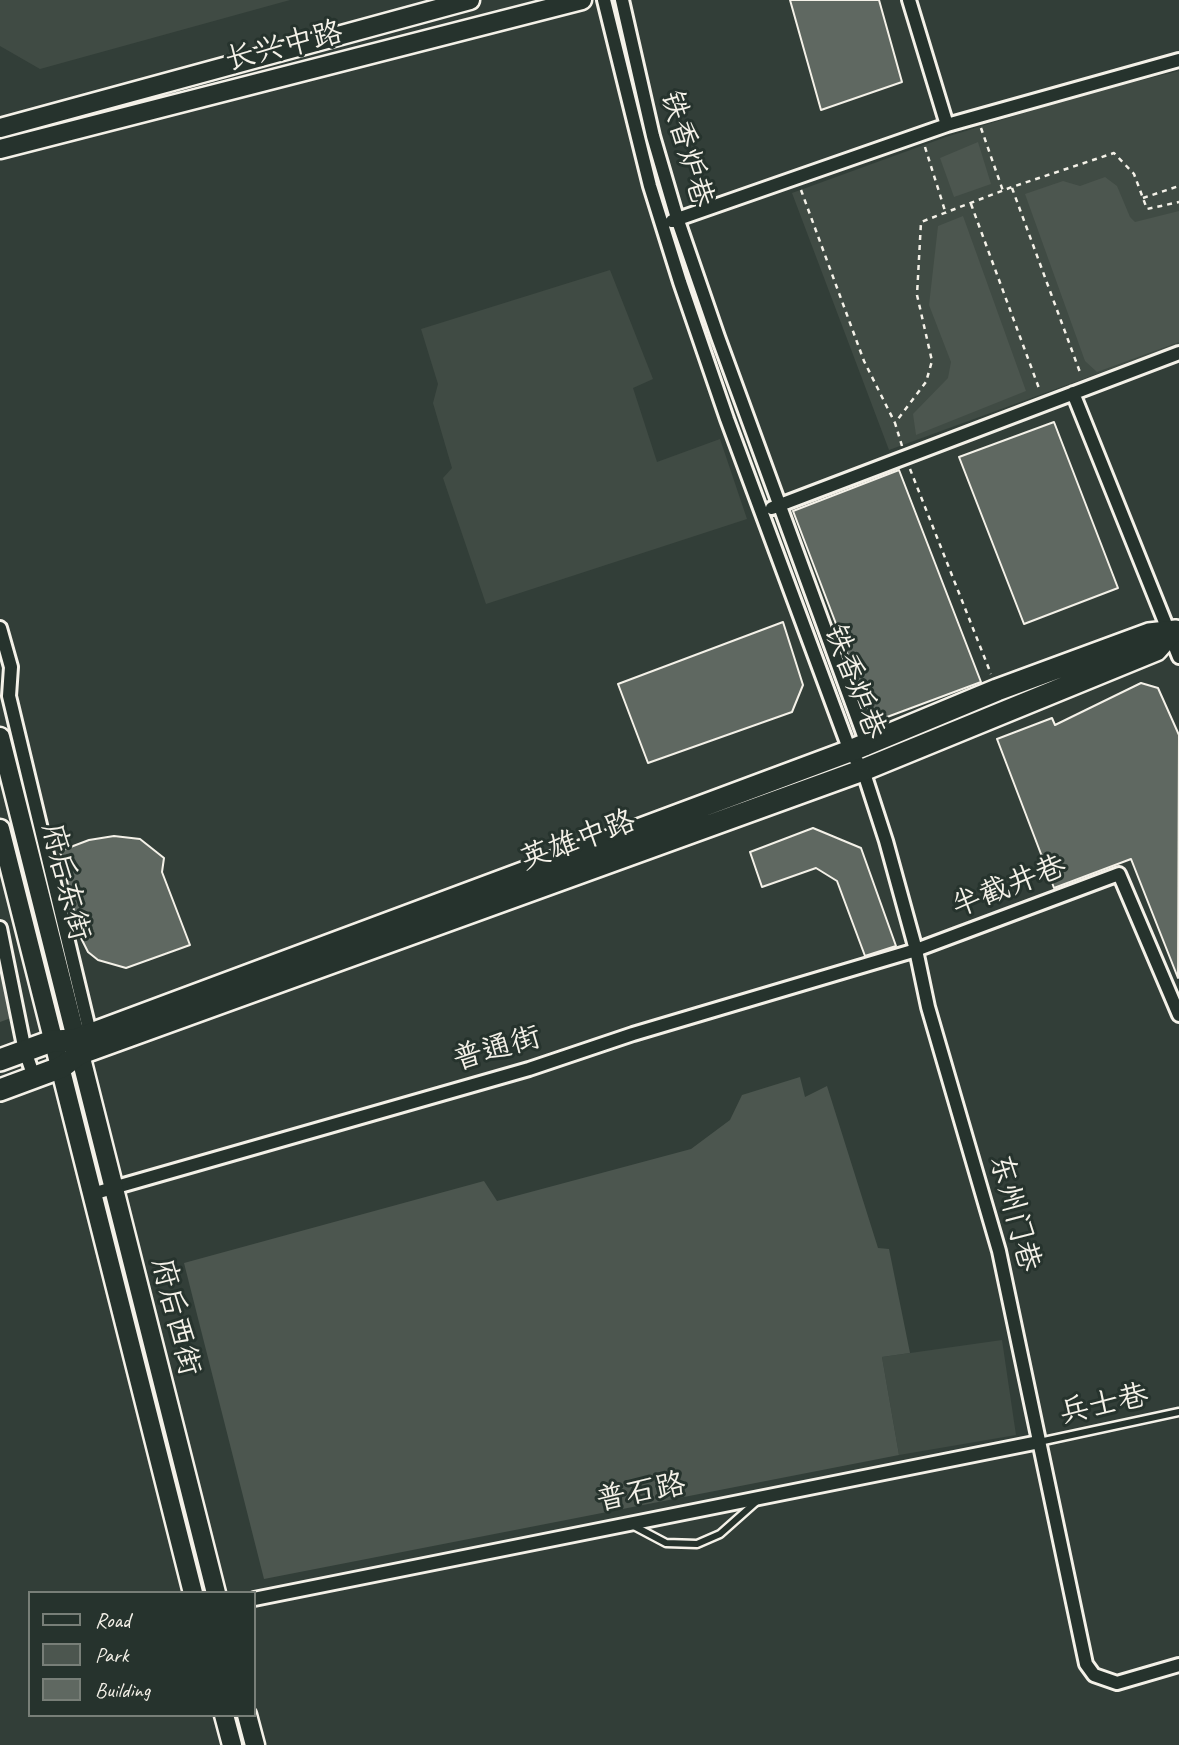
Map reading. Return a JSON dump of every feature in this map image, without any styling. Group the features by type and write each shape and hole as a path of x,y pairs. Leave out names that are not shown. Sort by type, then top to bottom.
{"main road":[{"name":"长兴中路","path":"0,128 470,0"},
{"name":"长兴中路","path":"0,149 582,0"},
{"name":"英雄中路","path":"0,1090 62,1067 81,1042 858,747 997,691 1149,634 1174,632"},
{"name":"英雄中路","path":"0,1060 52,1041 81,1042 863,770 1156,650 1174,632"},
{"name":"府后东街","path":"0,737 81,1042"},
{"name":"府后东街","path":"0,829 52,1041 62,1067"},
{"name":"府后西街","path":"81,1042 113,1187 215,1591"},
{"name":"府后西街","path":"62,1067 192,1591"},
{"path":"225,1717 232,1745"},
{"path":"248,1717 255,1745"}],"street":[{"name":"铁香炉巷","path":"604,0 663,226 761,510 858,747 863,770"},
{"name":"铁香炉巷","path":"622,0 653,136 677,218 779,506 858,747 863,770"},
{"path":"909,0 947,125"},
{"path":"663,226 677,218 947,125 1179,60"},
{"path":"761,510 779,506 1179,353"},
{"path":"1073,393 1174,632 1179,657"},
{"path":"0,628 10,667 9,696 81,1042"},
{"name":"东州门巷","path":"863,770 999,1251 1086,1664 1094,1675 1117,1683 1179,1665"},
{"name":"半截井巷","path":"916,950 1119,874 1173,986"},
{"path":"0,928 25,1051 34,1077"},
{"name":"普通街","path":"92,1194 529,1069 633,1034 916,950"},
{"path":"1173,986 1179,1015"},
{"name":"普石路","path":"256,1599 627,1522 1039,1442"}],"lane":[{"name":"兵士巷","path":"1039,1442 1179,1412"},
{"path":"627,1522 666,1543 697,1544 720,1534 762,1496"}],"path":[{"path":"977,117 1003,191"},
{"path":"921,134 946,214"},
{"path":"895,424 926,382 932,361 917,295 921,222 1012,187 1114,153 1134,174 1147,209 1179,202"},
{"path":"796,177 864,361 895,424 997,691"},
{"path":"1143,198 1179,186"},
{"path":"1012,187 1086,388"},
{"path":"971,204 1044,404"}],"shaded area":[{"path":"0,0 290,0 40,69 0,46"},
{"path":"1179,71 1179,344 889,450 792,193 946,137 1089,93"},
{"path":"610,270 653,379 633,388 657,462 720,439 747,519 486,604 443,478 452,468 433,403 438,384 421,329"},
{"path":"1002,1340 1016,1435 899,1455 882,1357"}],"green space":[{"path":"978,142 991,184 954,197 940,158"},
{"path":"1105,177 1117,186 1130,217 1135,222 1179,211 1179,342 1097,372 1085,361 1025,194 1063,181 1080,186"},
{"path":"963,216 1026,391 916,435 913,414 948,378 951,362 929,305 938,226"},
{"path":"0,967 11,1018 0,1022"},
{"path":"800,1077 805,1097 827,1086 878,1248 889,1249 910,1353 882,1357 899,1455 264,1579 184,1263 484,1181 497,1201 691,1149 730,1120 742,1095"}],"building":[{"path":"790,0 879,0 902,82 821,110"},
{"path":"1054,422 1118,588 1024,624 959,457"},
{"path":"899,470 981,682 879,720 868,708 793,511"},
{"path":"783,622 803,685 792,712 648,763 618,684"},
{"path":"1141,683 1158,688 1179,735 1178,978 1131,859 1054,888 997,739 1052,718 1055,725"},
{"path":"813,828 861,848 896,946 865,956 837,881 816,868 762,887 750,852"},
{"path":"114,836 140,839 164,858 162,872 190,945 126,968 98,960 88,952 80,936 60,851 89,840"}]}
